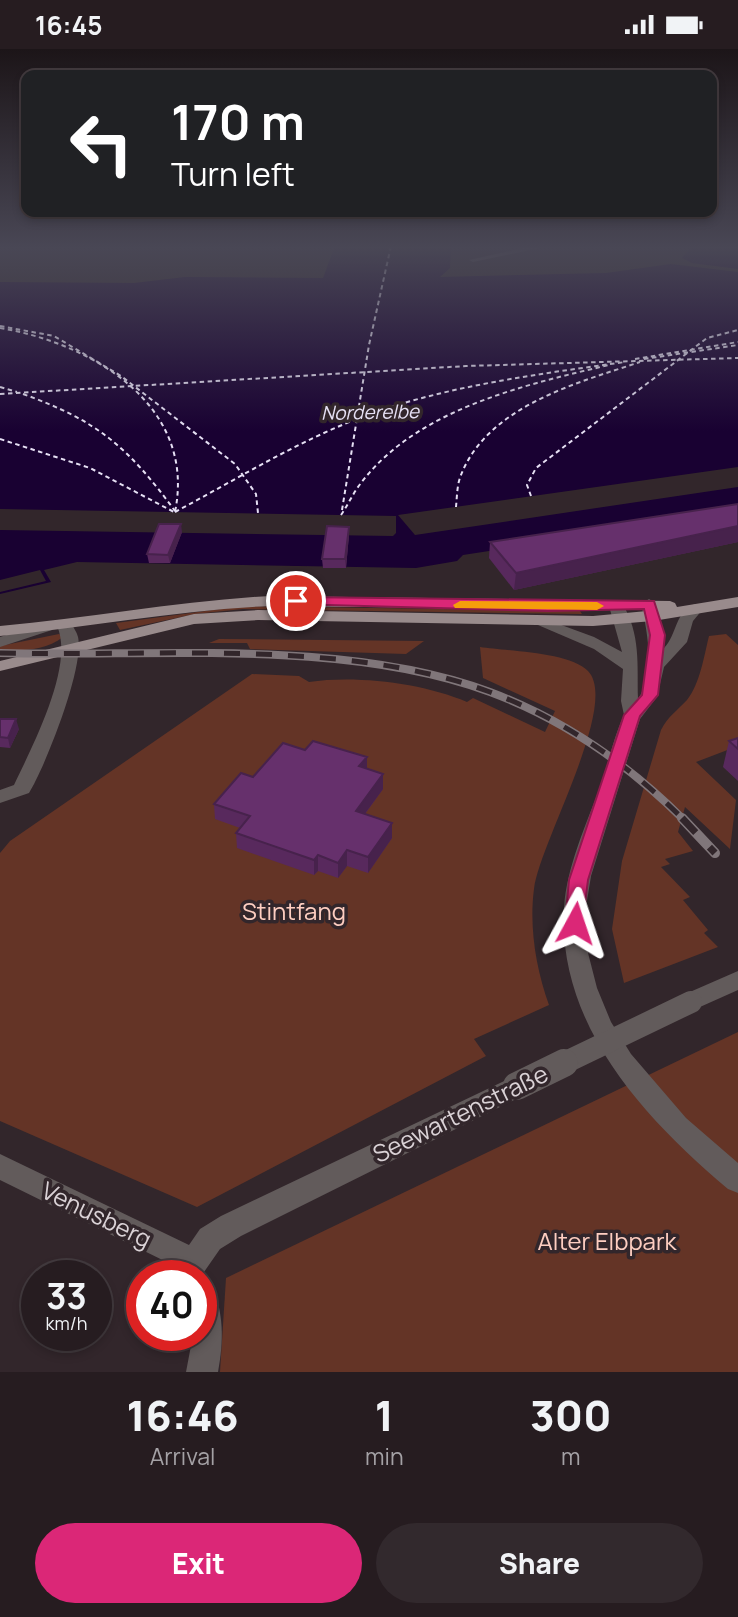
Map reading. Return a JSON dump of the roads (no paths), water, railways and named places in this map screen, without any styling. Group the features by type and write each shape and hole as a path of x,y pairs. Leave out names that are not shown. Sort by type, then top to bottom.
{"main road":[{"path":"0,631 65,626 211,604 270,601 619,613"},
{"path":"0,666 167,624 228,617 539,622 651,610 695,609 738,601"}],"street":[{"path":"654,669 679,642 685,620 695,609"},
{"path":"651,610 657,635 650,695 632,715 579,880 574,938 590,1001 621,1061 657,1107 707,1156 738,1180"},
{"path":"619,613 629,636 632,668 627,702 632,715"},
{"path":"539,622 595,641 632,668"},
{"path":"0,797 22,789 66,677 68,650 72,638 65,626"},
{"path":"0,642 46,627"},
{"name":"Seewartenstraße","path":"200,1260 210,1239 231,1226 738,979"},
{"name":"Venusberg","path":"0,1166 179,1260"},
{"path":"202,1372 207,1351"}],"water":[{"name":"Norderelbe","path":"0,308 738,308 738,513 463,555 457,561 416,568 77,562 44,570 51,582 0,594"}],"railway":[{"path":"0,653 184,653 312,657 374,664 434,675 518,703 570,730 641,780 683,819"},
{"path":"683,819 715,853"}],"park label":[{"name":"Stintfang","path":"294,910"},
{"name":"Alter Elbpark","path":"607,1240"}]}
